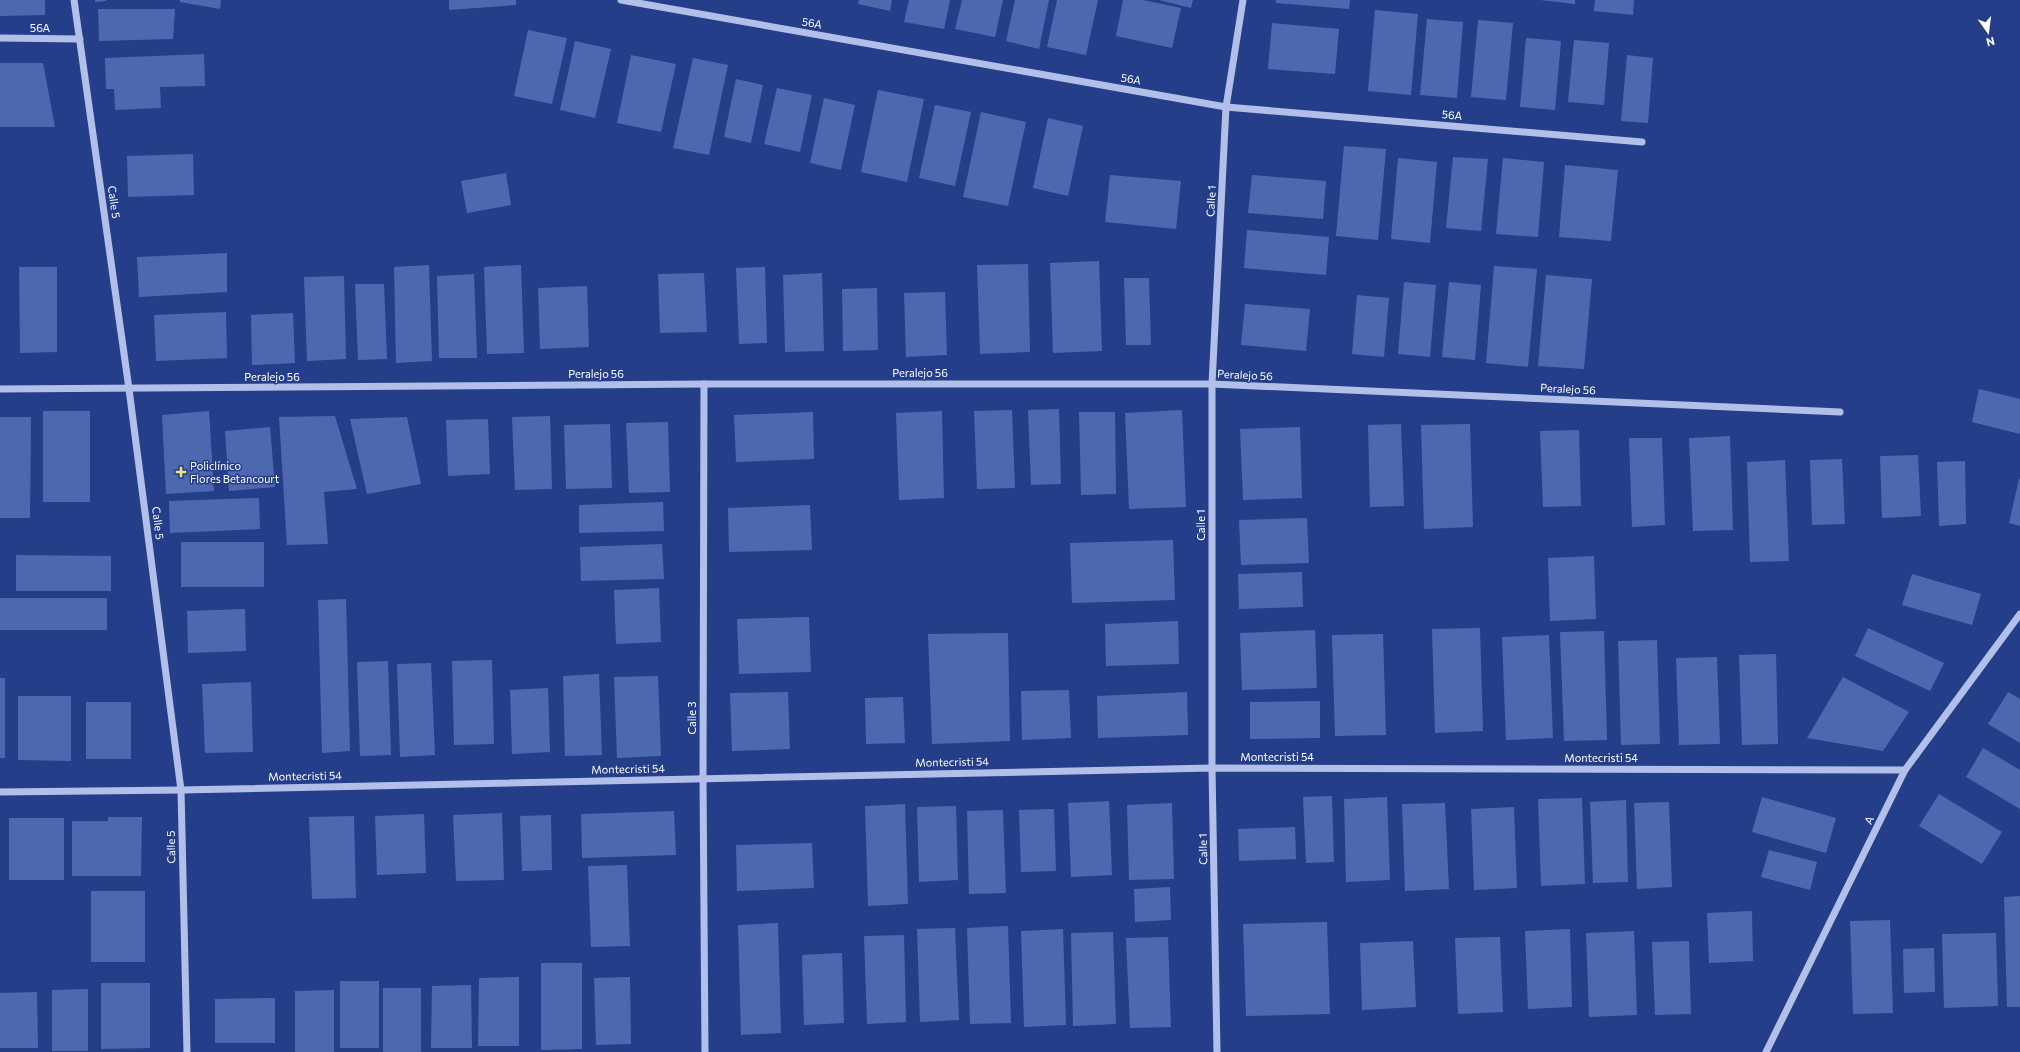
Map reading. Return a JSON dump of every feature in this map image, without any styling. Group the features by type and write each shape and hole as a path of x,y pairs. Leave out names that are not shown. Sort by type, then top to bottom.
{"street":[{"name":"Calle 5","path":"74,0 129,389 181,790 187,1052"},
{"name":"56A","path":"621,0 1226,108 1642,142"},
{"name":"Calle 1","path":"1217,1052 1212,768 1212,384 1226,108 1243,0"},
{"name":"56A","path":"0,38 80,39"},
{"name":"Peralejo 56","path":"0,388 129,389 704,384 1212,384 1840,412"},
{"name":"Calle 3","path":"704,384 702,778 705,1052"},
{"name":"A","path":"1766,1052 1905,770 2020,614"},
{"name":"Montecristi 54","path":"0,792 181,790 1212,768 1905,770"}],"building":[{"path":"0,0 45,0 45,15 0,16"},
{"path":"95,0 106,0 106,1 95,2"},
{"path":"180,0 221,0 220,9 180,2"},
{"path":"449,0 516,0 516,5 449,10"},
{"path":"859,0 892,0 890,11 858,4"},
{"path":"909,0 950,0 944,29 904,22"},
{"path":"962,0 1003,0 995,37 955,29"},
{"path":"1015,0 1049,0 1039,49 1006,41"},
{"path":"1057,0 1098,0 1086,55 1047,47"},
{"path":"1123,0 1143,0 1181,8 1172,48 1116,36"},
{"path":"1159,0 1193,0 1191,8"},
{"path":"1276,0 1350,0 1349,9 1276,3"},
{"path":"1540,0 1575,0 1575,4"},
{"path":"1595,0 1634,0 1633,15 1594,11"},
{"path":"98,9 175,9 173,39 99,41"},
{"path":"1375,10 1418,14 1411,95 1368,91"},
{"path":"1427,19 1463,22 1457,98 1420,95"},
{"path":"1478,20 1513,23 1506,100 1471,97"},
{"path":"1272,23 1339,29 1335,74 1268,69"},
{"path":"528,30 567,38 552,104 514,96"},
{"path":"1526,38 1561,41 1555,110 1520,107"},
{"path":"1574,40 1609,43 1604,105 1568,102"},
{"path":"575,41 611,49 595,118 560,110"},
{"path":"204,54 205,86 160,87 161,108 115,110 114,89 106,89 105,58"},
{"path":"631,55 676,64 661,132 617,123"},
{"path":"1627,55 1653,58 1648,123 1621,121"},
{"path":"693,58 728,65 709,155 673,148"},
{"path":"0,63 43,63 55,127 0,127"},
{"path":"736,79 763,85 751,143 724,137"},
{"path":"777,88 812,95 800,152 764,144"},
{"path":"878,90 924,99 907,182 861,172"},
{"path":"824,98 855,105 841,170 810,163"},
{"path":"935,105 971,112 955,186 919,178"},
{"path":"981,112 1026,122 1008,206 963,197"},
{"path":"1048,118 1083,126 1068,196 1033,188"},
{"path":"1344,146 1386,149 1378,240 1336,236"},
{"path":"193,154 194,195 128,197 127,156"},
{"path":"1453,157 1488,159 1481,231 1446,228"},
{"path":"1398,158 1437,162 1430,243 1391,239"},
{"path":"1503,158 1544,162 1538,237 1496,234"},
{"path":"1565,165 1618,170 1611,241 1559,237"},
{"path":"506,173 511,205 467,213 461,181"},
{"path":"1110,175 1181,181 1176,229 1105,222"},
{"path":"1252,175 1326,181 1323,219 1248,213"},
{"path":"1247,230 1329,237 1326,275 1244,268"},
{"path":"227,253 227,292 139,297 137,257"},
{"path":"1099,261 1102,351 1053,353 1050,263"},
{"path":"1028,264 1030,352 980,354 977,265"},
{"path":"429,265 432,361 396,363 394,267"},
{"path":"521,265 524,353 487,354 484,267"},
{"path":"1494,266 1537,269 1528,367 1486,363"},
{"path":"19,267 57,267 57,352 20,353"},
{"path":"765,267 767,343 739,344 736,268"},
{"path":"704,273 707,332 660,333 658,274"},
{"path":"822,273 824,351 785,352 783,275"},
{"path":"474,274 477,358 439,358 437,276"},
{"path":"1546,275 1592,279 1584,369 1538,366"},
{"path":"344,276 346,359 307,361 304,277"},
{"path":"1124,278 1149,278 1151,345 1126,345"},
{"path":"1404,282 1436,285 1430,357 1398,354"},
{"path":"1449,282 1481,285 1475,360 1442,357"},
{"path":"355,284 384,284 387,359 358,360"},
{"path":"587,286 589,347 540,349 538,288"},
{"path":"877,288 878,350 843,351 842,289"},
{"path":"945,292 947,355 906,357 904,293"},
{"path":"1357,295 1389,298 1384,357 1352,354"},
{"path":"1245,304 1310,309 1306,351 1241,345"},
{"path":"226,312 227,358 156,361 154,315"},
{"path":"293,313 295,363 252,365 251,315"},
{"path":"1979,389 2020,399 2020,434 1972,422"},
{"path":"1059,409 1061,484 1031,485 1028,410"},
{"path":"1012,410 1015,488 977,489 974,411"},
{"path":"1182,410 1186,507 1129,509 1125,413"},
{"path":"43,411 90,411 90,502 43,502"},
{"path":"209,411 214,491 166,494 162,415"},
{"path":"942,411 944,498 899,500 896,413"},
{"path":"813,412 814,459 736,462 734,415"},
{"path":"1079,412 1115,412 1116,494 1081,495"},
{"path":"335,416 357,489 324,492 328,544 287,545 279,417"},
{"path":"550,416 552,489 515,490 512,417"},
{"path":"0,417 31,417 30,518 0,518"},
{"path":"407,417 421,484 367,494 350,419"},
{"path":"488,419 490,474 448,476 446,420"},
{"path":"668,422 670,492 629,493 626,423"},
{"path":"610,424 612,488 566,489 564,425"},
{"path":"1401,424 1404,506 1370,507 1368,425"},
{"path":"1470,424 1473,527 1424,529 1421,425"},
{"path":"270,427 275,487 229,491 225,431"},
{"path":"1300,427 1302,498 1243,500 1240,429"},
{"path":"1579,430 1581,506 1543,507 1540,431"},
{"path":"1730,436 1733,530 1693,531 1689,438"},
{"path":"1629,438 1662,438 1665,525 1632,527"},
{"path":"1918,455 1921,516 1882,518 1880,456"},
{"path":"1842,459 1845,524 1812,525 1810,460"},
{"path":"1785,460 1789,561 1750,562 1747,462"},
{"path":"1965,461 1966,524 1939,526 1937,462"},
{"path":"2020,479 2020,526 2009,523"},
{"path":"259,498 260,529 170,533 169,501"},
{"path":"663,502 664,531 579,533 579,505"},
{"path":"810,505 812,550 729,552 728,508"},
{"path":"1307,518 1309,563 1241,565 1239,520"},
{"path":"1173,540 1175,600 1072,603 1070,543"},
{"path":"181,542 264,542 264,587 181,587"},
{"path":"662,544 664,579 581,581 580,547"},
{"path":"16,555 111,556 111,591 16,591"},
{"path":"1594,556 1596,619 1550,621 1548,558"},
{"path":"1302,572 1303,607 1239,609 1238,574"},
{"path":"1912,574 1981,594 1972,625 1902,605"},
{"path":"659,588 661,642 616,644 614,590"},
{"path":"0,598 107,598 107,630 0,630"},
{"path":"346,599 350,751 322,753 318,600"},
{"path":"245,609 246,651 188,653 187,611"},
{"path":"809,617 811,672 739,674 737,619"},
{"path":"1178,621 1179,664 1106,666 1105,624"},
{"path":"1480,628 1483,731 1435,733 1432,629"},
{"path":"1868,628 1944,663 1930,691 1855,656"},
{"path":"1315,630 1317,688 1242,690 1240,633"},
{"path":"1604,631 1607,740 1564,741 1560,632"},
{"path":"1008,633 1010,741 932,744 928,634"},
{"path":"1383,634 1386,735 1335,736 1332,635"},
{"path":"1549,635 1553,738 1506,740 1502,637"},
{"path":"1657,640 1660,744 1621,745 1618,641"},
{"path":"1776,654 1778,744 1742,745 1739,655"},
{"path":"1717,657 1720,744 1679,745 1676,658"},
{"path":"492,660 494,744 454,745 452,661"},
{"path":"388,661 391,755 360,756 357,662"},
{"path":"431,663 435,755 400,757 397,664"},
{"path":"599,674 602,755 565,756 563,676"},
{"path":"658,676 661,756 617,758 614,677"},
{"path":"1843,677 1909,712 1883,751 1807,738"},
{"path":"0,678 5,678 5,758 0,758"},
{"path":"251,682 253,752 205,753 202,684"},
{"path":"548,688 550,752 512,754 510,690"},
{"path":"1069,690 1071,738 1022,740 1021,691"},
{"path":"788,692 790,749 732,751 730,693"},
{"path":"1187,692 1188,735 1098,738 1097,696"},
{"path":"2008,692 2020,699 2020,743 1988,724"},
{"path":"18,696 71,696 71,761 18,760"},
{"path":"903,697 905,743 866,744 865,698"},
{"path":"1320,701 1320,738 1250,739 1250,702"},
{"path":"86,702 131,702 131,759 86,759"},
{"path":"1983,748 2020,770 2020,809 1966,777"},
{"path":"1939,794 2002,832 1982,864 1919,826"},
{"path":"1332,796 1334,862 1306,863 1303,797"},
{"path":"1387,797 1390,880 1346,882 1344,799"},
{"path":"1762,797 1836,818 1826,853 1752,832"},
{"path":"1582,798 1585,884 1541,886 1538,799"},
{"path":"1626,800 1628,882 1593,883 1590,802"},
{"path":"1109,801 1112,875 1071,877 1068,803"},
{"path":"1669,802 1672,887 1637,889 1634,803"},
{"path":"1172,803 1174,879 1129,880 1127,805"},
{"path":"1445,803 1449,889 1405,891 1402,804"},
{"path":"905,804 908,904 868,906 865,806"},
{"path":"956,806 958,880 919,882 917,807"},
{"path":"1514,807 1517,888 1474,890 1471,809"},
{"path":"1054,809 1056,871 1021,872 1019,810"},
{"path":"1003,810 1006,893 969,894 967,811"},
{"path":"674,811 676,855 582,858 581,814"},
{"path":"502,813 504,880 456,881 453,815"},
{"path":"424,814 426,873 377,875 375,816"},
{"path":"551,815 552,870 522,871 520,816"},
{"path":"354,816 356,898 312,899 309,817"},
{"path":"108,817 142,817 141,876 72,876 72,821 108,821"},
{"path":"9,818 64,818 64,880 9,880"},
{"path":"1295,827 1296,859 1239,861 1238,829"},
{"path":"812,843 814,888 737,891 736,845"},
{"path":"1769,850 1817,862 1810,890 1761,877"},
{"path":"627,865 630,946 591,947 588,866"},
{"path":"1170,887 1171,920 1135,922 1134,889"},
{"path":"91,891 145,891 145,962 91,962"},
{"path":"2020,896 2020,1007 2007,1007 2004,897"},
{"path":"1752,911 1753,961 1709,963 1707,913"},
{"path":"1890,920 1893,1013 1853,1014 1850,921"},
{"path":"1327,922 1330,1014 1246,1016 1243,924"},
{"path":"778,923 781,1033 741,1035 738,925"},
{"path":"1008,926 1011,1023 970,1024 967,928"},
{"path":"955,928 959,1020 920,1022 917,929"},
{"path":"1063,929 1066,1025 1024,1027 1021,931"},
{"path":"1570,929 1572,1007 1528,1009 1525,931"},
{"path":"1634,931 1637,1015 1589,1017 1586,933"},
{"path":"1113,932 1116,1024 1073,1026 1071,933"},
{"path":"1996,933 1998,1006 1944,1008 1942,934"},
{"path":"904,935 906,1022 867,1024 864,936"},
{"path":"1168,937 1171,1027 1130,1028 1126,938"},
{"path":"1500,937 1503,1012 1458,1014 1455,938"},
{"path":"1413,941 1416,1007 1362,1010 1360,943"},
{"path":"1689,941 1691,1014 1655,1015 1652,942"},
{"path":"1934,948 1935,992 1904,993 1903,949"},
{"path":"842,953 844,1023 804,1025 802,955"},
{"path":"541,963 582,963 582,1049 541,1050"},
{"path":"519,977 519,1046 478,1046 479,978"},
{"path":"630,977 631,1044 596,1045 594,978"},
{"path":"340,981 379,981 379,1048 340,1048"},
{"path":"101,983 150,983 150,1048 101,1049"},
{"path":"471,985 472,1048 431,1048 432,986"},
{"path":"383,988 421,988 421,1052 383,1052"},
{"path":"88,989 88,1051 52,1051 52,990"},
{"path":"334,990 334,1052 295,1052 295,991"},
{"path":"37,992 38,1048 0,1048 0,993"},
{"path":"275,998 275,1043 215,1043 215,999"}],"place":[{"name":"Policlínico Flores Betancourt","path":"181,472"}]}
